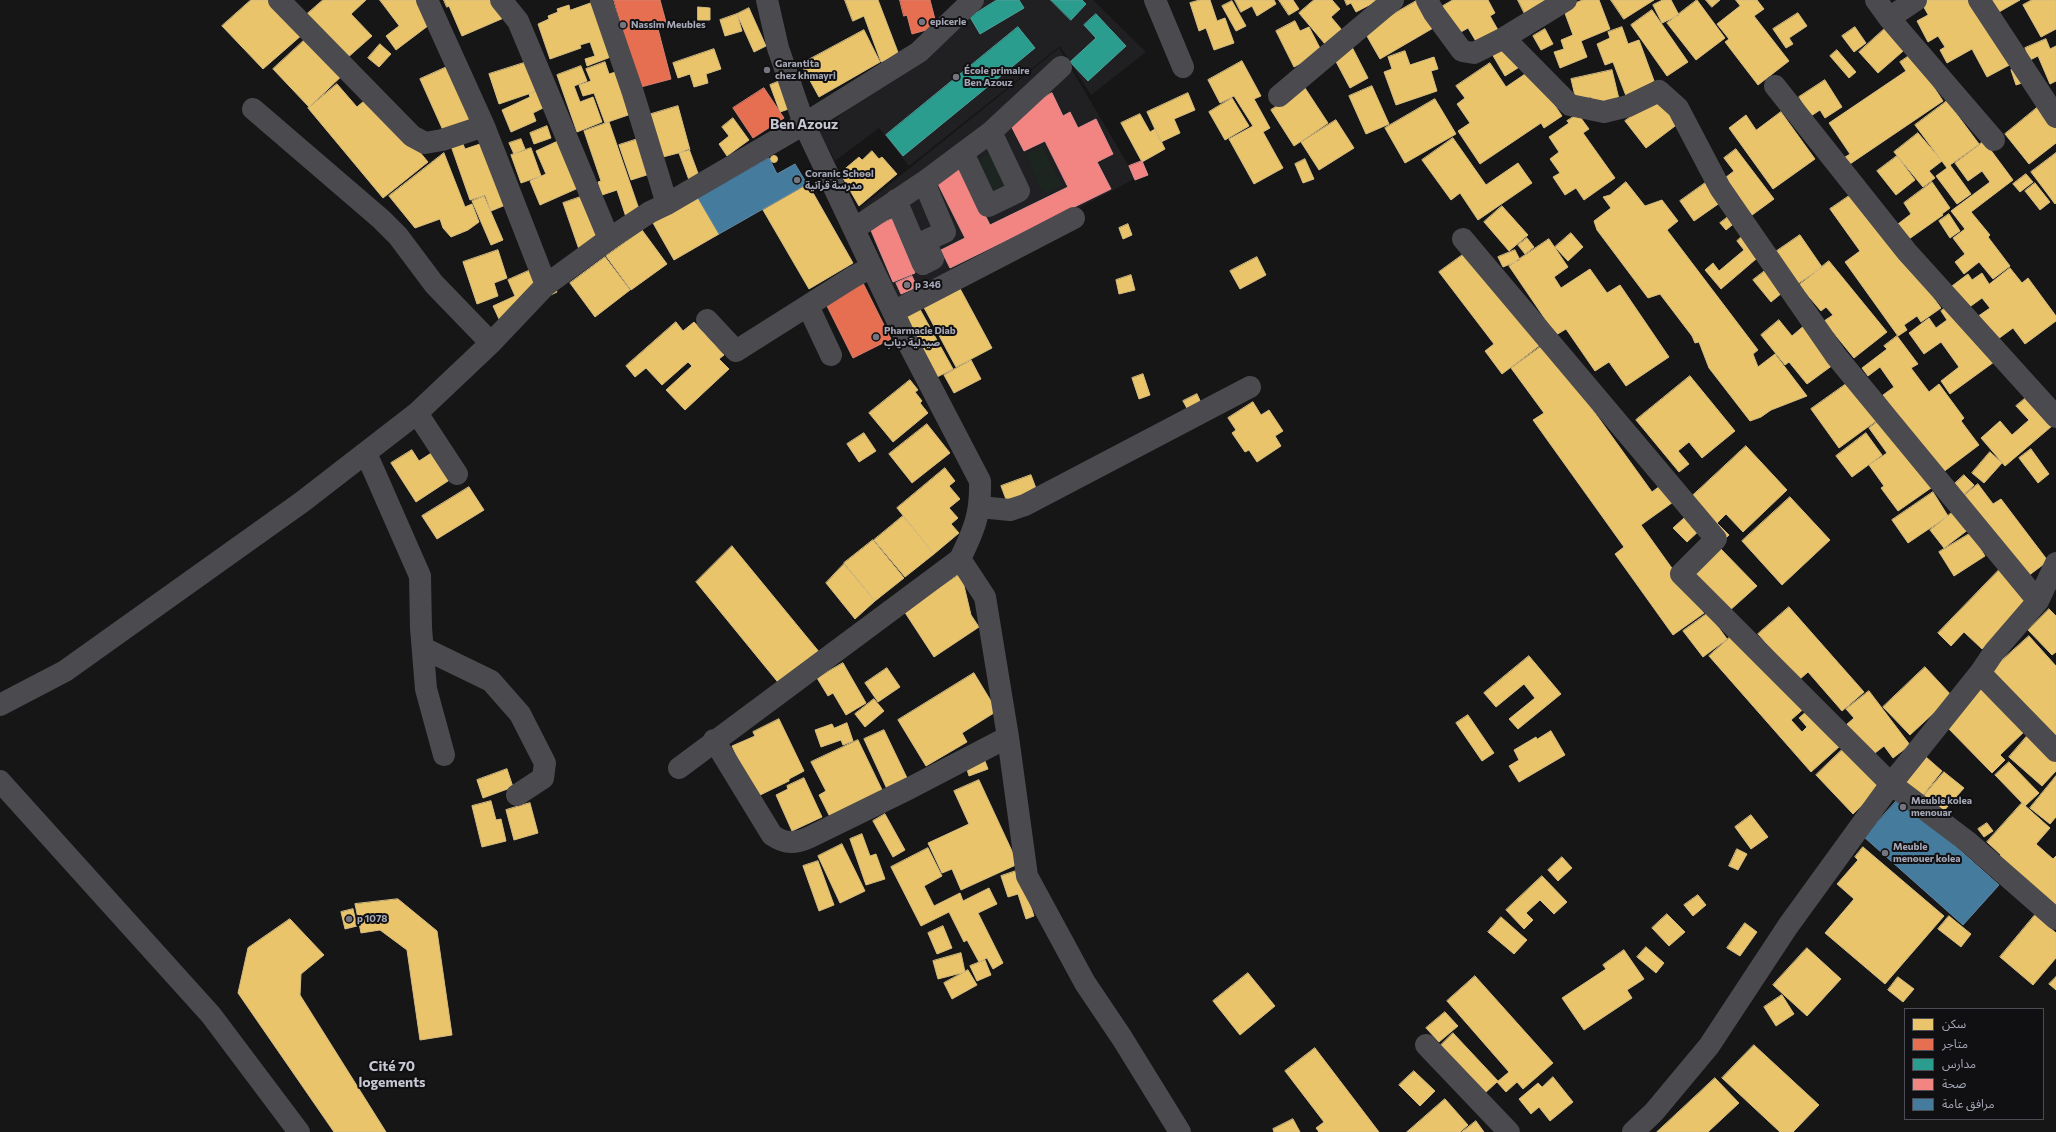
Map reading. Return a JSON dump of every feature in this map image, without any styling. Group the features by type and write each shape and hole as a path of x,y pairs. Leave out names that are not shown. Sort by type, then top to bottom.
{"street":[{"path":"280,0 412,136 425,143 442,140 484,126"},
{"path":"427,0 484,126 546,285"},
{"path":"501,0 518,21 609,239"},
{"path":"601,0 633,93 668,204"},
{"path":"679,768 714,740 960,559 974,529 980,507 980,481 893,312 804,124 778,48 767,0"},
{"path":"0,705 65,671 302,502 417,413 491,343 546,285 609,239 650,212 668,204 804,124 919,52 973,0"},
{"path":"1155,0 1182,68"},
{"path":"1279,96 1393,0"},
{"path":"1427,0 1434,13 1462,51 1474,53 1504,38 1566,0"},
{"path":"1876,0 1889,18 1994,140"},
{"path":"1889,18 1916,0"},
{"path":"1979,0 2056,117"},
{"path":"1504,38 1570,106 1604,112 1628,106 1659,90 1667,96 1678,108 1720,188 1836,356 2038,601"},
{"path":"854,229 924,182 991,132 1061,67"},
{"path":"1775,86 1907,252 2056,417"},
{"path":"253,109 381,219 398,236 434,284 491,343"},
{"path":"963,153 988,206 1019,192 991,132"},
{"path":"896,200 923,264 933,259 925,241 945,232 924,182"},
{"path":"893,312 1074,218"},
{"path":"1463,240 1716,539 1682,574 1891,784 1968,842 2056,918"},
{"path":"707,320 736,351 872,267"},
{"path":"808,306 831,355"},
{"path":"980,507 1010,510 1025,505 1250,387"},
{"path":"417,413 457,474"},
{"path":"366,453 420,576 422,648 426,689 444,755"},
{"path":"960,559 985,597 1008,737 1027,876 1085,983 1122,1038 1180,1132"},
{"path":"1633,1132 1654,1112 1709,1046 1788,926 1891,784 1980,673 1994,652 2038,601 2056,563"},
{"path":"422,648 491,681 520,714 545,763 543,778 516,795"},
{"path":"1980,673 2056,751"},
{"path":"714,740 772,835 780,841 789,843 805,839 910,788 1008,737"},
{"path":"0,781 211,1015 298,1132"},
{"path":"1426,1045 1509,1132"}],"shaded area":[{"name":"École primaire Ben Azouz","path":"981,0 1093,0 1146,52 1091,95 1060,46 909,166 879,128 835,161 819,131 916,59"},
{"path":"1059,48 1136,178 899,303 860,208"},
{"path":"1042,146 1062,185 1046,194 1039,184 1025,154"},
{"path":"990,153 1005,186 994,196 977,159"}],"building: سكن":[{"path":"251,0 273,0 303,34 263,69 222,26"},
{"path":"323,0 366,0 351,14 372,36 346,59 306,15"},
{"path":"380,0 429,0 441,16 396,50 386,36 399,26"},
{"path":"444,0 508,0 513,14 462,36 449,6 447,7"},
{"path":"845,0 878,0 899,55 881,62 864,16 853,21"},
{"path":"1200,0 1210,0 1217,21 1225,18 1234,43 1214,50 1206,28 1199,31 1190,3"},
{"path":"1235,0 1274,0 1276,4 1257,16 1252,6 1241,12"},
{"path":"1279,0 1293,0 1299,9 1289,15"},
{"path":"1314,0 1332,0 1340,9 1331,17 1347,36 1330,50 1299,13"},
{"path":"1345,0 1379,0 1356,12 1351,3 1347,5"},
{"path":"1418,0 1435,27 1380,59 1364,31"},
{"path":"1453,0 1488,0 1495,13 1490,16 1498,30 1477,43 1468,28 1452,37 1436,10"},
{"path":"1518,0 1549,0 1526,16"},
{"path":"1583,0 1599,0 1610,29 1581,41 1587,57 1560,68 1554,52 1564,49 1561,40 1573,35 1563,8"},
{"path":"1611,0 1654,0 1624,19"},
{"path":"1663,0 1671,0 1679,15 1662,23 1653,5"},
{"path":"1697,0 1725,38 1696,60 1667,23"},
{"path":"1706,0 1720,0 1712,7"},
{"path":"1736,0 1757,0 1764,9 1754,16 1789,61 1758,85 1725,42 1729,39 1717,24 1740,6"},
{"path":"1920,0 1981,0 2015,62 1987,77 1972,49 1947,63 1940,50 1945,47 1938,36 1928,42 1917,21 1928,15"},
{"path":"1992,0 2020,0 1999,12"},
{"path":"2032,0 2056,0 2056,29 2041,37 2023,5"},
{"path":"597,1 616,55 587,66 585,59 595,56 590,42 580,45 581,48 550,59 538,24 549,19 548,16 558,12 557,9 569,5 570,10"},
{"path":"1232,1 1246,26 1236,31 1222,6"},
{"path":"698,7 710,8 710,20 698,20"},
{"path":"749,8 766,46 754,52 737,14"},
{"path":"1652,10 1688,62 1667,76 1631,25"},
{"path":"1798,13 1807,26 1789,38 1793,44 1786,48 1773,29"},
{"path":"737,14 742,31 725,36 720,20"},
{"path":"1295,21 1300,31 1309,27 1322,52 1294,67 1276,31"},
{"path":"1891,23 1910,45 1878,73 1859,52"},
{"path":"1622,27 1628,44 1639,40 1657,89 1628,101 1613,62 1605,65 1597,44 1610,38 1608,32"},
{"path":"1855,27 1866,43 1854,52 1842,36"},
{"path":"1545,29 1553,44 1541,50 1533,36"},
{"path":"864,30 880,62 819,97 801,64"},
{"path":"311,34 346,72 309,107 273,69"},
{"path":"2046,39 2050,49 2056,46 2056,81 2050,84 2038,56 2030,60 2025,48"},
{"path":"380,44 391,54 379,67 368,58"},
{"path":"1508,45 1521,66 1505,76 1492,54"},
{"path":"1352,47 1368,78 1350,88 1333,56"},
{"path":"714,49 721,69 706,74 708,83 694,87 690,74 678,78 673,63"},
{"path":"1837,50 1856,72 1849,78 1830,56"},
{"path":"1405,51 1410,65 1434,57 1438,69 1431,71 1437,91 1396,105 1384,72 1392,69 1388,57"},
{"path":"1912,54 1943,101 1847,166 1842,159 1850,154 1829,123 1906,71 1900,62"},
{"path":"530,61 540,90 499,104 489,74"},
{"path":"1242,61 1261,96 1254,99 1270,128 1263,132 1283,168 1254,184 1229,139 1253,126 1234,96 1220,103 1208,80"},
{"path":"458,62 478,123 446,137 420,79"},
{"path":"605,62 609,74 619,71 634,113 605,123 594,93 583,96 579,85 591,81 586,69"},
{"path":"1490,63 1506,87 1531,70 1562,116 1544,128 1541,123 1480,164 1458,131 1470,123 1457,104 1465,98 1456,86"},
{"path":"581,66 587,81 574,86 580,102 593,97 602,122 577,132 557,75"},
{"path":"2020,67 2025,82 2016,85 2011,70"},
{"path":"1612,70 1619,99 1593,106 1591,97 1576,100 1571,79"},
{"path":"787,78 797,106 780,112 770,85"},
{"path":"1825,80 1842,107 1825,118 1820,110 1811,116 1799,97"},
{"path":"337,84 357,107 372,94 428,162 383,198 308,108"},
{"path":"551,84 594,181 540,205 530,181 546,174 536,151 560,140 545,107 533,113 536,121 511,132 502,110 530,97 529,94"},
{"path":"1372,86 1389,124 1366,134 1349,96"},
{"path":"1305,88 1328,123 1294,146 1271,110"},
{"path":"1188,93 1195,110 1174,119 1180,133 1161,142 1147,112"},
{"path":"1659,96 1679,123 1646,148 1625,121"},
{"path":"1232,98 1249,126 1225,140 1209,112"},
{"path":"1435,99 1456,134 1405,163 1385,128"},
{"path":"1947,101 1979,144 1950,165 1971,194 1957,204 1936,176 1947,168 1915,125"},
{"path":"678,106 690,150 659,158 648,115"},
{"path":"2038,107 2056,128 2056,143 2029,164 2005,134"},
{"path":"1781,112 1815,159 1773,189 1729,128 1746,115 1756,130"},
{"path":"1140,114 1150,132 1155,129 1165,149 1142,162 1121,123"},
{"path":"1578,114 1589,129 1583,133 1615,178 1584,200 1576,188 1565,195 1553,177 1560,173 1550,159 1559,152 1549,137 1569,123 1567,121"},
{"path":"733,118 749,140 727,156 719,144 729,136 722,127"},
{"path":"1336,120 1354,148 1319,170 1301,142"},
{"path":"609,122 641,215 627,220 617,190 602,195 598,182 601,181 584,131"},
{"path":"547,126 551,138 534,144 530,133"},
{"path":"1918,133 1942,161 1929,171 1935,178 1923,187 1894,152"},
{"path":"644,137 656,172 631,180 619,145"},
{"path":"1453,138 1486,185 1518,163 1532,183 1478,220 1460,193 1451,200 1422,160"},
{"path":"461,139 465,149 483,143 520,199 491,211 485,195 470,200 450,143"},
{"path":"521,139 525,149 514,154 509,143"},
{"path":"1984,141 2013,180 1971,212 1990,235 1988,237 2010,266 1993,279 1979,262 1964,274 1955,262 1965,254 1953,238 1965,229 1951,211 1990,182 1982,171 1968,181 1955,163"},
{"path":"531,148 541,176 521,183 511,155"},
{"path":"689,149 699,176 689,180 679,153"},
{"path":"1736,149 1774,199 1748,218 1721,181 1734,171 1724,158"},
{"path":"872,151 879,159 882,157 897,174 859,206 840,173 859,157 862,160"},
{"path":"444,153 465,207 472,204 479,222 468,230 451,237 443,228 440,219 415,228 389,196"},
{"path":"2056,153 2056,203 2055,204 2031,172"},
{"path":"774,155 777,156 777,162 774,163 771,162 770,159 771,156"},
{"path":"1897,156 1915,180 1896,195 1877,171"},
{"path":"1305,159 1314,179 1303,183 1295,164"},
{"path":"2026,174 2033,182 2020,192 2013,184"},
{"path":"1708,181 1724,200 1694,221 1680,201"},
{"path":"1626,182 1645,206 1662,200 1678,221 1667,230 1758,350 1753,354 1758,367 1775,354 1807,396 1771,410 1761,417 1750,421 1709,368 1699,342 1695,343 1692,336 1660,294 1648,298 1597,230 1594,221 1611,208 1603,197 1610,195"},
{"path":"1932,182 1950,208 1942,214 1943,215 1909,239 1898,224 1911,214 1904,203"},
{"path":"2035,183 2050,202 2040,210 2025,191"},
{"path":"808,184 853,263 809,289 763,210"},
{"path":"748,188 756,188 762,194 762,202 756,208 748,208 742,202 742,194"},
{"path":"592,193 610,248 582,258 563,203"},
{"path":"1852,194 1894,244 1941,308 1921,322 1917,316 1904,325 1907,330 1898,336 1845,262 1860,251 1830,209"},
{"path":"484,196 503,240 491,245 472,201"},
{"path":"698,198 719,234 674,260 653,223"},
{"path":"1502,206 1528,235 1509,251 1484,222"},
{"path":"1732,214 1737,221 1726,230 1720,223"},
{"path":"1949,214 1960,231 1950,238 1939,221"},
{"path":"1128,224 1132,235 1123,239 1119,228"},
{"path":"642,230 667,264 631,290 606,256"},
{"path":"1571,233 1583,247 1568,261 1555,247"},
{"path":"1746,233 1763,253 1721,289 1705,270 1713,263 1719,271 1744,250 1737,241"},
{"path":"1800,235 1822,267 1793,287 1771,255"},
{"path":"1527,238 1534,247 1525,254 1518,245"},
{"path":"1549,239 1568,267 1554,277 1561,288 1590,269 1607,293 1620,285 1669,357 1626,386 1609,362 1595,371 1566,329 1556,335 1509,266"},
{"path":"498,250 507,278 494,283 498,296 477,304 463,262"},
{"path":"1515,250 1520,260 1503,267 1498,257"},
{"path":"1468,251 1540,345 1502,374 1485,351 1494,344 1439,272"},
{"path":"605,257 630,290 595,317 570,283"},
{"path":"1257,257 1266,275 1240,289 1230,271"},
{"path":"1829,261 1887,332 1854,358 1824,321 1833,315 1826,307 1821,311 1799,285"},
{"path":"544,264 557,292 499,319 493,306 515,296 508,280"},
{"path":"1770,267 1788,288 1771,302 1753,280"},
{"path":"2010,268 2022,283 2028,278 2056,316 2056,321 2025,344 2013,328 1998,339 1977,317 1990,308 1982,298 1964,311 1948,289 1968,274 1972,280 1982,273 1989,284"},
{"path":"1131,275 1135,290 1119,294 1116,280"},
{"path":"957,283 992,348 956,367 921,302"},
{"path":"917,304 953,369 933,379 898,314"},
{"path":"1949,305 1994,362 1950,394 1941,381 1959,367 1941,342 1924,354 1909,333 1929,318 1936,328 1947,320 1941,311"},
{"path":"1779,320 1792,336 1806,324 1837,362 1807,384 1789,362 1785,365 1761,335"},
{"path":"676,322 683,331 694,322 724,355 719,359 729,369 685,410 666,390 692,366 688,362 662,385 646,368 635,377 626,366"},
{"path":"1897,336 1918,364 1911,368 1929,392 1939,384 1964,418 1961,421 1979,445 1938,476 1926,453 1883,395 1894,387 1880,367 1868,376 1862,368 1887,349 1884,346"},
{"path":"1543,345 1559,363 1652,492 1664,483 1676,500 1641,525 1704,613 1673,635 1615,554 1624,547 1533,420 1544,413 1511,368"},
{"path":"971,360 981,379 954,393 944,375"},
{"path":"1143,374 1150,395 1139,399 1132,378"},
{"path":"1690,376 1735,431 1702,458 1689,442 1678,451 1689,464 1679,472 1636,420"},
{"path":"910,380 918,390 915,392 922,401 920,403 928,413 893,442 869,413"},
{"path":"1849,382 1876,421 1839,448 1811,409"},
{"path":"1197,394 1202,405 1189,412 1183,401"},
{"path":"2027,397 2052,426 2005,466 1981,438 2000,421 2012,435 2029,420 2016,406"},
{"path":"1253,402 1261,415 1269,410 1283,431 1275,436 1281,446 1257,462 1249,450 1245,452 1232,433 1236,430 1228,418"},
{"path":"1881,419 1931,488 1898,511 1881,488 1884,486 1869,465 1887,453 1869,428"},
{"path":"927,424 950,453 912,483 889,454"},
{"path":"864,433 876,451 859,462 847,444"},
{"path":"1866,433 1882,455 1852,477 1836,456"},
{"path":"1746,446 1787,490 1743,532 1726,514 1717,523 1729,535 1718,546 1757,586 1728,612 1688,569 1712,540 1701,529 1687,542 1673,528 1684,518 1695,531 1690,498"},
{"path":"2031,449 2049,474 2038,483 2019,458"},
{"path":"412,450 419,461 433,452 451,479 416,502 391,463"},
{"path":"1990,452 2002,463 1984,483 1972,473"},
{"path":"945,468 955,481 949,486 960,499 949,508 958,518 951,524 959,533 934,554 897,508"},
{"path":"1031,475 1037,491 1007,502 1001,486"},
{"path":"1964,475 1974,485 1958,500 1948,490"},
{"path":"1978,484 1993,504 2001,499 2048,561 2024,579 1962,497"},
{"path":"469,487 484,510 437,539 422,516"},
{"path":"1933,492 1948,516 1908,543 1892,520"},
{"path":"1790,497 1830,540 1782,585 1742,541"},
{"path":"1958,508 1973,526 1944,548 1930,530"},
{"path":"903,516 934,554 905,577 874,540"},
{"path":"1971,533 1985,556 1954,576 1939,552"},
{"path":"873,540 904,578 875,601 844,563"},
{"path":"732,546 820,653 781,686 696,582"},
{"path":"844,564 875,601 855,619 826,583"},
{"path":"2000,569 2031,598 1982,649 1964,632 1951,646 1938,633"},
{"path":"961,573 971,615 979,627 934,657 904,611"},
{"path":"1789,607 1864,692 1842,711 1808,672 1799,680 1758,634"},
{"path":"2049,609 2056,616 2056,652 2052,655 2028,630"},
{"path":"1708,613 1727,639 1703,657 1683,631"},
{"path":"1740,628 1808,705 1791,720 1802,732 1807,727 1799,718 1808,710 1840,746 1811,772 1709,656"},
{"path":"2029,636 2056,666 2056,740 1987,674"},
{"path":"1529,656 1561,694 1518,729 1509,719 1535,698 1524,684 1496,707 1484,693"},
{"path":"843,663 866,703 846,715 833,693 828,696 817,678"},
{"path":"1925,667 1952,696 1910,735 1883,707"},
{"path":"887,668 900,687 878,702 865,683"},
{"path":"974,673 997,711 962,733 967,742 926,766 898,720"},
{"path":"1984,685 2027,729 2000,755 2005,760 1992,773 1944,724"},
{"path":"1869,691 1910,745 1893,758 1884,746 1870,757 1846,725 1854,718 1846,709"},
{"path":"874,699 884,711 865,727 855,714"},
{"path":"1468,715 1494,753 1482,761 1456,723"},
{"path":"779,719 804,771 789,779 789,781 756,797 732,746 755,736 753,732"},
{"path":"847,723 853,741 843,745 841,740 821,747 815,730 832,724 834,728"},
{"path":"884,730 908,780 887,789 864,739"},
{"path":"1551,731 1565,755 1519,782 1509,766 1519,760 1514,750 1536,737 1537,739"},
{"path":"2028,735 2056,760 2056,771 2042,786 2009,757"},
{"path":"858,740 886,798 833,823 819,795 826,791 811,762"},
{"path":"1845,747 1882,786 1853,814 1816,775"},
{"path":"983,756 988,769 969,776 965,763"},
{"path":"1926,757 1942,771 1919,800 1902,786"},
{"path":"2009,762 2039,793 2025,806 1995,775"},
{"path":"507,769 513,787 483,798 477,780"},
{"path":"1944,772 1964,788 1942,813 1923,796"},
{"path":"2056,776 2056,817 2050,824 2030,808"},
{"path":"804,778 822,817 792,831 776,795 788,789 787,786"},
{"path":"979,780 1018,864 961,890 952,869 942,873 928,843 969,824 954,791"},
{"path":"491,801 496,820 501,819 506,841 482,847 472,806"},
{"path":"530,803 538,833 514,840 506,810"},
{"path":"2022,803 2050,828 2036,844 2053,859 2056,856 2056,908 1998,858 2001,855 1987,842"},
{"path":"885,814 905,850 893,857 873,821"},
{"path":"1751,815 1768,837 1751,849 1735,827"},
{"path":"1987,823 1993,831 1984,837 1978,829"},
{"path":"862,834 870,856 876,854 885,879 866,885 850,839"},
{"path":"842,844 865,891 840,903 818,856"},
{"path":"1863,847 1944,916 1885,984 1825,933 1854,899 1837,884 1858,860 1855,857"},
{"path":"928,848 942,876 924,886 934,906 960,893 963,901 989,888 997,904 978,913 1003,963 993,969 987,958 979,962 967,940 964,942 949,912 921,926 891,867"},
{"path":"1737,849 1747,854 1738,870 1729,866"},
{"path":"1562,857 1572,868 1558,881 1548,870"},
{"path":"818,861 834,905 819,911 803,866"},
{"path":"1019,870 1034,916 1026,919 1018,894 1008,897 1001,876"},
{"path":"1542,876 1567,902 1554,914 1540,900 1526,913 1533,920 1524,929 1506,910"},
{"path":"1698,895 1706,905 1693,916 1684,905"},
{"path":"398,899 437,931 452,1035 420,1040 407,950 380,930 361,933 355,904"},
{"name":"p 1078","path":"353,909 357,926 345,929 341,912"},
{"path":"1667,914 1685,932 1669,946 1652,928"},
{"path":"2035,915 2056,933 2056,958 2033,985 2000,957"},
{"path":"1949,916 1971,934 1961,947 1938,929"},
{"path":"1501,917 1527,940 1514,954 1488,932"},
{"path":"290,919 324,955 301,974 300,995 386,1132 334,1132 238,993 248,948"},
{"path":"1745,923 1757,932 1740,956 1727,948"},
{"path":"943,926 952,948 937,954 928,933"},
{"path":"1646,947 1664,963 1656,973 1637,957"},
{"path":"1807,948 1841,979 1807,1016 1773,985"},
{"path":"1624,950 1644,979 1627,990 1632,998 1584,1030 1562,998 1606,969 1603,965"},
{"path":"961,953 965,972 938,979 933,961"},
{"path":"985,960 991,975 977,981 970,966"},
{"path":"968,970 977,985 952,999 944,983"},
{"path":"1248,973 1275,1006 1240,1035 1213,1001"},
{"path":"1475,976 1553,1063 1523,1089 1517,1082 1506,1092 1497,1082 1509,1072 1447,1001"},
{"path":"1898,977 1914,989 1903,1002 1888,990"},
{"path":"2056,977 2056,990 2049,984"},
{"path":"1782,995 1794,1014 1776,1026 1764,1007"},
{"path":"1445,1012 1458,1026 1439,1042 1426,1028"},
{"path":"1453,1033 1498,1081 1484,1094 1439,1047"},
{"path":"1754,1045 1819,1105 1793,1132 1780,1132 1722,1078"},
{"path":"1315,1048 1379,1132 1319,1132 1316,1128 1324,1122 1285,1071"},
{"path":"1414,1071 1435,1091 1420,1106 1399,1085"},
{"path":"1553,1077 1573,1102 1550,1121 1539,1107 1531,1114 1519,1099 1538,1083 1542,1087"},
{"path":"1715,1078 1739,1103 1708,1132 1657,1132"},
{"path":"1445,1099 1468,1125 1460,1132 1407,1132"},
{"path":"1293,1119 1300,1132 1274,1132 1273,1129"},
{"path":"1476,1121 1484,1132 1462,1132"}],"building: متاجر":[{"path":"614,0 660,0 667,26 658,29 671,79 637,88"},
{"name":"epicerie","path":"900,0 930,0 937,27 912,34 907,15 904,16"},
{"path":"764,88 784,118 753,138 733,108"},
{"path":"863,283 891,339 853,358 825,302"}],"building: مدارس":[{"path":"997,0 1019,0 1024,8 980,34 970,17"},
{"path":"1051,0 1082,0 1086,4 1071,20"},
{"path":"1096,14 1126,46 1088,81 1070,62 1096,38 1084,25"},
{"path":"1018,27 1035,48 903,156 886,135"}],"building: صحة":[{"path":"1052,93 1063,116 1070,112 1078,128 1096,119 1113,154 1097,162 1111,189 950,268 941,250 965,238 936,180 961,167 990,225 1068,187 1045,141 1024,151 1006,116"},
{"path":"1142,161 1148,175 1135,180 1129,166"},
{"path":"892,219 915,273 893,282 870,228"},
{"name":"p 346","path":"912,276 917,287 901,294 896,283"}],"building: مرافق عامة":[{"path":"769,158 777,174 795,164 807,184 719,234 698,198"},
{"path":"1900,797 1999,885 1963,925 1864,837"}],"place":[{"name":"epicerie","path":"922,22"},
{"name":"Nassim Meubles","path":"623,25"},
{"name":"Garantita chez khmayri","path":"767,70"},
{"name":"École primaire Ben Azouz","path":"956,77"},
{"name":"Coranic School مدرسة قرآنية","path":"797,180"},
{"name":"p 346","path":"907,285"},
{"name":"Pharmacie Diab صيدلية دياب","path":"876,337"},
{"name":"Meuble kolea menouar","path":"1903,807"},
{"name":"Meuble menouer kolea","path":"1885,853"},
{"name":"p 1078","path":"349,919"}],"district":[{"name":"Ben Azouz","path":"804,124"},
{"name":"Cité 70 logements","path":"392,1074"}]}
